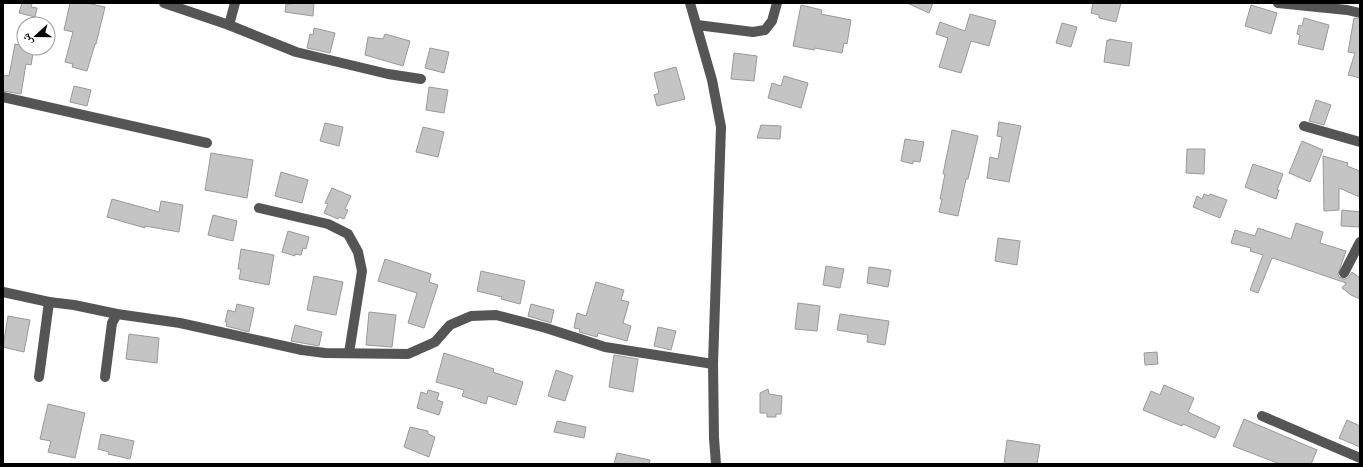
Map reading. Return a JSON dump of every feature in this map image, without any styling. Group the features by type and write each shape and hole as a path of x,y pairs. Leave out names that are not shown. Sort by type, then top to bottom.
{"street":[{"path":"164,3 229,25 296,52 388,74 421,79"},
{"path":"229,25 235,3"},
{"path":"690,3 712,80 721,127 713,364 714,438 716,464"},
{"path":"697,25 753,32 765,30 772,21 777,3"},
{"path":"1278,3 1347,10 1360,13"},
{"path":"3,97 207,143"},
{"path":"1304,126 1360,142"},
{"path":"259,208 328,224 348,234 358,252 362,271 349,353"},
{"path":"1344,273 1360,242"},
{"path":"3,292 117,314 180,323 302,350 325,353 408,354 435,342 450,325 471,316 496,315 546,328 605,347 713,364"},
{"path":"39,377 49,302"},
{"path":"105,377 112,323 117,314"},
{"path":"1262,416 1360,458"}],"building":[{"path":"22,3 32,3 31,7 37,8 35,16 19,13"},
{"path":"70,3 87,3 105,7 96,44 87,71 72,67 73,64 65,62 73,32 64,30"},
{"path":"314,3 313,16 285,12 286,4"},
{"path":"907,3 933,3 929,13"},
{"path":"1093,3 1121,3 1116,22 1099,18 1099,15 1091,13"},
{"path":"801,5 822,10 821,14 851,20 847,44 844,43 842,53 793,46"},
{"path":"1251,5 1277,13 1271,34 1245,26"},
{"path":"970,14 996,21 989,46 971,41 961,73 939,67 948,38 936,34 940,22 965,31"},
{"path":"1304,18 1329,25 1323,50 1298,44 1300,35 1297,34 1299,25 1302,26"},
{"path":"1354,18 1360,19 1360,78 1348,75 1355,53 1348,52"},
{"path":"1062,23 1077,27 1071,47 1056,43"},
{"path":"314,28 335,33 330,53 307,48 310,34 313,35"},
{"path":"385,34 410,41 403,66 365,55 368,37 383,39"},
{"path":"1109,39 1132,43 1129,66 1104,62 1107,40 1109,41"},
{"path":"15,44 16,56 33,56 31,65 26,64 21,94 3,91 3,75 9,76"},
{"path":"430,48 449,52 444,73 425,68"},
{"path":"734,53 757,56 754,81 731,79"},
{"path":"676,67 685,99 657,106 654,95 659,93 654,73"},
{"path":"784,76 808,83 801,108 768,98 772,83 781,86"},
{"path":"74,86 91,90 87,106 70,102"},
{"path":"429,87 448,90 444,113 426,110"},
{"path":"1316,100 1331,105 1324,125 1309,121"},
{"path":"999,122 1021,126 1009,182 987,178 990,157 998,159 1002,137 997,136"},
{"path":"325,123 343,127 339,146 320,141"},
{"path":"761,125 781,126 780,139 757,138"},
{"path":"423,127 444,132 438,157 416,152"},
{"path":"952,130 978,136 968,179 966,179 958,216 939,212 945,174 943,174"},
{"path":"905,139 924,142 920,162 913,161 913,164 901,161"},
{"path":"1302,141 1323,150 1310,182 1289,173"},
{"path":"1187,149 1205,149 1204,174 1186,173"},
{"path":"211,153 253,160 247,198 205,190"},
{"path":"1323,156 1348,163 1347,166 1360,171 1360,197 1339,188 1339,210 1324,211"},
{"path":"1253,164 1283,174 1277,190 1279,190 1276,199 1245,187"},
{"path":"281,172 308,180 302,203 275,196"},
{"path":"332,188 351,196 345,209 348,210 344,219 339,217 338,219 324,213 328,204 325,203"},
{"path":"1204,194 1209,196 1210,194 1227,200 1220,218 1193,207 1197,196 1202,199"},
{"path":"112,199 159,212 161,201 183,205 179,232 145,226 145,228 107,217"},
{"path":"1342,210 1360,212 1359,227 1341,226"},
{"path":"213,215 237,221 233,241 208,235"},
{"path":"1296,223 1323,232 1320,243 1346,251 1338,274 1339,277 1344,279 1348,278 1352,272 1360,278 1360,299 1351,295 1342,288 1346,283 1272,258 1258,293 1250,290 1263,255 1250,251 1251,248 1231,243 1235,230 1255,236 1258,228 1291,239"},
{"path":"288,231 309,237 306,249 303,248 301,255 295,254 295,256 282,252"},
{"path":"998,238 1020,241 1017,265 995,261"},
{"path":"241,249 274,255 269,285 239,279 241,269 238,269"},
{"path":"385,259 431,274 429,282 438,285 424,328 408,323 417,293 378,281"},
{"path":"826,266 844,269 840,288 823,285"},
{"path":"869,267 891,270 888,287 867,283"},
{"path":"481,271 525,281 520,304 501,299 502,297 477,291"},
{"path":"314,276 343,282 336,315 307,310"},
{"path":"596,282 624,290 621,300 629,302 623,323 631,326 627,341 598,333 597,337 579,332 580,329 574,328 577,313 586,316"},
{"path":"798,303 820,306 817,331 795,329"},
{"path":"237,304 254,308 249,332 226,326 227,322 225,322 228,310 235,312"},
{"path":"531,304 554,310 551,323 528,316"},
{"path":"369,312 396,315 392,347 366,345"},
{"path":"840,314 889,321 885,345 867,342 868,335 837,330"},
{"path":"8,316 30,320 24,352 3,347"},
{"path":"295,325 322,332 319,346 291,341"},
{"path":"658,327 676,331 671,350 654,346"},
{"path":"129,334 159,338 157,363 126,359"},
{"path":"1157,352 1158,364 1145,365 1144,353"},
{"path":"444,353 494,369 493,372 523,382 516,405 488,396 486,404 462,396 464,390 436,382"},
{"path":"614,355 638,359 633,392 609,387"},
{"path":"556,370 573,376 565,401 548,396"},
{"path":"1164,385 1194,398 1188,412 1220,427 1215,438 1183,424 1182,426 1143,410 1151,391 1160,395"},
{"path":"768,389 769,394 782,396 781,414 776,414 776,417 767,417 767,413 760,413 760,393"},
{"path":"428,390 439,393 437,400 443,402 439,415 417,408 421,392 427,394"},
{"path":"48,404 85,413 75,458 48,452 51,441 40,439"},
{"path":"1244,419 1317,450 1311,464 1280,464 1233,446"},
{"path":"1347,420 1360,426 1360,447 1339,438"},
{"path":"557,421 586,427 584,438 554,432"},
{"path":"410,427 428,431 428,434 435,437 429,457 404,447"},
{"path":"101,434 134,441 130,459 108,454 109,452 98,449"},
{"path":"1007,440 1040,445 1037,464 1004,464"},
{"path":"617,453 650,460 649,464 614,464"}]}
